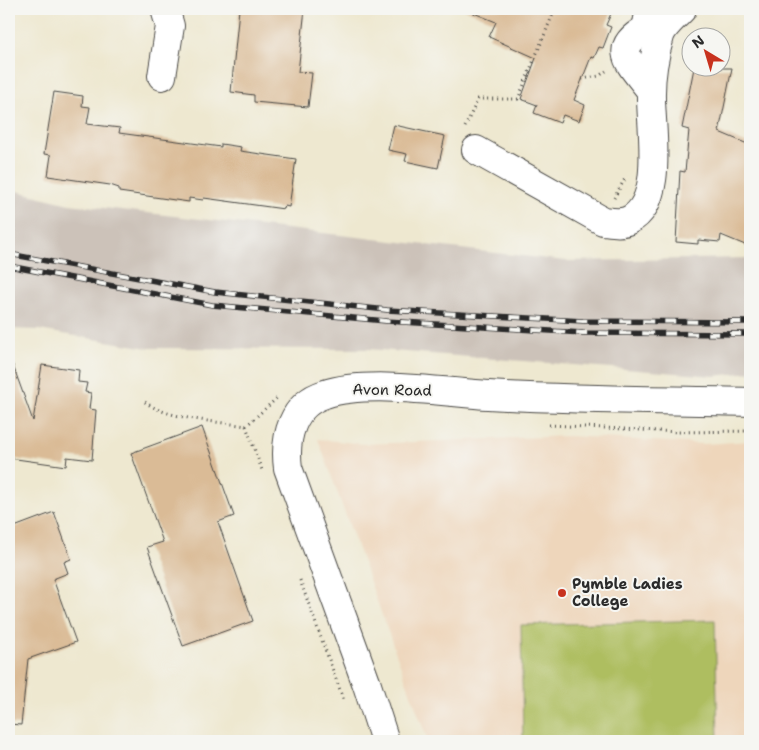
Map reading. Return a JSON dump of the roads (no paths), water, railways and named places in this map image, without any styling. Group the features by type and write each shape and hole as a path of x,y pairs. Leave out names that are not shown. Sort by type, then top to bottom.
{"street":[{"path":"162,76 170,26 165,9"},
{"path":"476,150 603,221 621,223 630,220 638,214 648,198 653,180 652,24 682,9"},
{"name":"Avon Road","path":"385,741 368,685 288,468 287,438 300,412 310,401 324,394 361,388 416,389 488,395 750,402"}],"railway":[{"path":"9,254 215,292 387,310 583,321 750,322"},
{"path":"9,266 212,305 386,321 583,333 750,334"}],"place":[{"name":"Pymble Ladies College","path":"562,593"}]}
